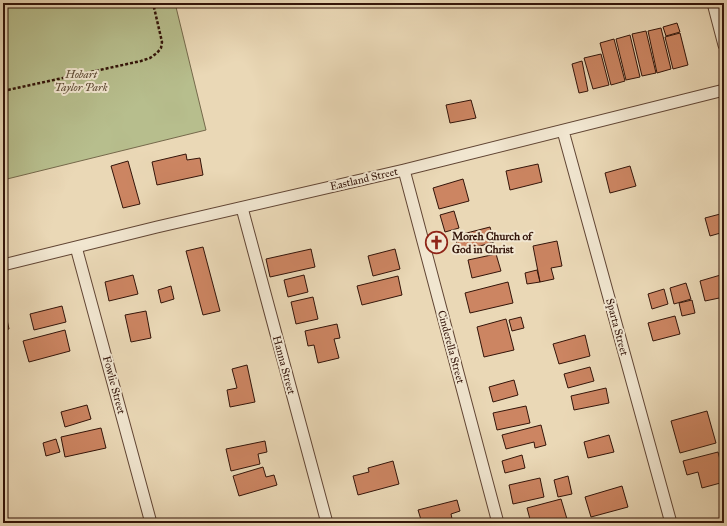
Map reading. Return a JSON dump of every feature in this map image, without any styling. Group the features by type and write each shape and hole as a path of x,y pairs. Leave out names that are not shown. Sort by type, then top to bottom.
{"street":[{"path":"713,3 724,45"},
{"name":"Eastland Street","path":"3,265 157,227 404,170 724,90"},
{"name":"Sparta Street","path":"563,131 671,523"},
{"name":"Cinderella Street","path":"404,170 498,523"},
{"name":"Hanna Street","path":"242,208 327,523"},
{"name":"Fowlie Street","path":"76,247 151,523"}],"path":[{"path":"3,91 123,66 150,58 161,48 162,42 162,34 153,3"}],"green space":[{"name":"Hobart Taylor Park","path":"3,3 175,3 206,130 3,180"}],"building":[{"path":"677,23 680,32 666,36 663,27"},
{"path":"661,28 671,69 657,73 648,31"},
{"path":"646,31 656,73 642,76 632,34"},
{"path":"680,33 688,65 673,69 665,37"},
{"path":"630,35 640,77 626,80 616,39"},
{"path":"614,39 625,81 611,85 600,43"},
{"path":"601,54 609,85 593,89 584,58"},
{"path":"582,61 588,91 579,93 572,64"},
{"path":"471,100 476,118 450,123 446,105"},
{"path":"186,154 187,160 200,158 203,175 157,185 152,162"},
{"path":"128,161 140,204 123,208 111,166"},
{"path":"538,164 542,182 510,190 506,171"},
{"path":"630,166 636,186 610,193 605,173"},
{"path":"463,179 469,201 439,209 433,188"},
{"path":"454,211 459,228 445,232 440,215"},
{"path":"724,213 724,232 710,236 705,218"},
{"path":"490,227 494,242 459,252 455,236"},
{"path":"557,241 562,266 551,268 554,279 540,282 533,246"},
{"path":"203,247 220,311 203,315 186,251"},
{"path":"311,249 315,267 270,277 266,259"},
{"path":"395,249 400,269 373,276 368,256"},
{"path":"496,254 501,271 472,278 468,260"},
{"path":"537,270 540,282 527,284 525,273"},
{"path":"724,274 724,297 705,301 700,281"},
{"path":"133,275 138,294 109,301 105,282"},
{"path":"304,275 308,292 288,297 284,280"},
{"path":"398,276 402,295 362,305 357,286"},
{"path":"508,282 513,303 470,313 465,293"},
{"path":"686,283 691,299 674,304 670,288"},
{"path":"171,286 174,299 161,303 158,290"},
{"path":"664,289 668,304 652,309 648,294"},
{"path":"313,297 318,319 296,324 291,302"},
{"path":"692,300 695,313 682,316 679,303"},
{"path":"62,306 66,322 34,330 30,314"},
{"path":"5,310 9,329 3,330 3,311"},
{"path":"146,311 151,338 131,342 125,315"},
{"path":"675,316 680,334 653,341 648,323"},
{"path":"521,317 524,328 512,331 509,320"},
{"path":"506,319 514,350 484,357 477,327"},
{"path":"337,324 340,338 334,339 339,358 318,363 314,345 308,346 305,331"},
{"path":"65,330 70,351 29,362 23,341"},
{"path":"585,335 590,356 559,364 553,344"},
{"path":"247,365 255,402 230,407 227,390 237,388 232,369"},
{"path":"590,367 594,381 568,388 564,374"},
{"path":"514,380 518,395 493,402 489,387"},
{"path":"606,388 609,403 574,410 571,396"},
{"path":"87,405 91,419 65,427 61,412"},
{"path":"526,406 530,423 497,430 493,413"},
{"path":"707,411 716,443 680,453 671,421"},
{"path":"541,425 546,445 535,448 534,442 506,449 502,435"},
{"path":"101,428 106,448 65,457 61,437"},
{"path":"609,435 614,452 588,458 584,442"},
{"path":"56,439 60,452 46,456 43,443"},
{"path":"265,441 267,452 258,454 260,464 231,471 226,449"},
{"path":"718,452 724,475 724,482 702,488 698,472 687,475 683,461"},
{"path":"522,455 525,468 505,473 502,461"},
{"path":"393,461 399,484 358,495 353,476 369,472 368,468"},
{"path":"263,467 266,477 274,475 277,485 239,496 233,476"},
{"path":"568,476 572,494 558,497 554,480"},
{"path":"540,478 544,497 513,504 509,485"},
{"path":"622,486 628,507 591,517 585,497"},
{"path":"561,499 567,519 553,523 531,523 527,508"},
{"path":"457,500 460,511 451,514 453,523 422,523 418,510"}],"place":[{"name":"Moreh Church of God in Christ","path":"437,242"}]}
